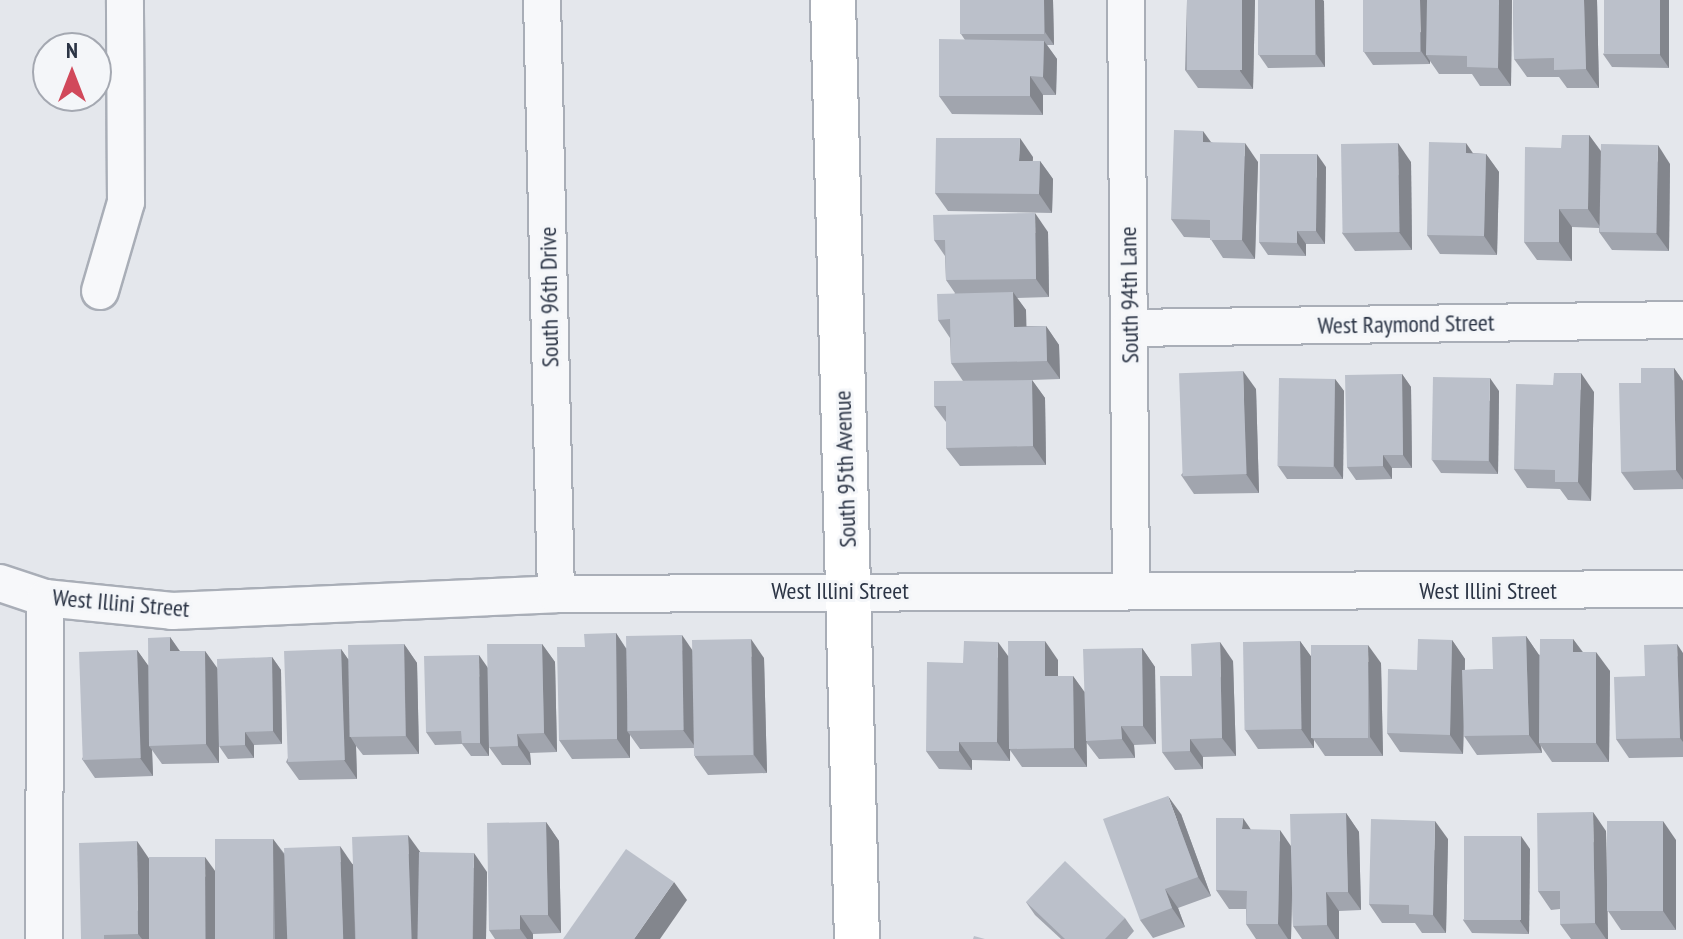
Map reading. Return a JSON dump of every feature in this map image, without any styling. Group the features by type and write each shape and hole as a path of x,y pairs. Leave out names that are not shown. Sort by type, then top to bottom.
{"street":[{"path":"100,291 126,202 125,0"},
{"name":"South 96th Drive","path":"542,0 556,594"},
{"name":"South 95th Avenue","path":"833,0 857,939"},
{"name":"South 94th Lane","path":"1126,0 1131,589"},
{"name":"West Raymond Street","path":"1129,328 1683,320"},
{"name":"West Illini Street","path":"0,583 45,598 172,611 556,594 849,590 1683,589"},
{"path":"44,939 45,598"}],"building":[{"path":"960,0 1044,0 1044,34 960,34"},
{"path":"1187,0 1242,0 1242,70 1187,70"},
{"path":"1258,0 1315,0 1315,55 1258,55"},
{"path":"1363,0 1420,0 1420,52 1363,52"},
{"path":"1427,0 1499,0 1498,68 1467,67 1467,56 1426,55"},
{"path":"1513,0 1584,0 1586,69 1554,70 1554,58 1514,59"},
{"path":"1604,0 1660,0 1660,54 1604,54"},
{"path":"939,39 1044,41 1043,77 1030,76 1030,96 939,96"},
{"path":"1174,130 1203,131 1203,142 1245,143 1242,240 1210,240 1210,220 1171,219"},
{"path":"1562,135 1589,135 1588,209 1559,209 1559,242 1524,242 1525,147 1561,148"},
{"path":"936,138 1020,138 1019,161 1040,161 1039,194 935,193"},
{"path":"1429,142 1466,143 1466,153 1486,154 1484,236 1427,235"},
{"path":"1398,143 1400,232 1343,233 1341,144"},
{"path":"1601,144 1658,145 1656,233 1599,232"},
{"path":"1260,154 1317,154 1316,231 1297,231 1297,243 1259,242"},
{"path":"1035,213 1036,279 946,280 945,240 934,240 933,215"},
{"path":"1013,292 1014,327 1046,326 1047,361 951,363 950,319 938,320 937,294"},
{"path":"1641,368 1674,368 1676,470 1621,472 1619,383 1641,383"},
{"path":"1243,371 1247,474 1183,476 1179,373"},
{"path":"1554,373 1581,373 1578,482 1555,482 1555,470 1514,469 1516,384 1553,385"},
{"path":"1402,374 1403,455 1383,455 1383,466 1347,467 1345,375"},
{"path":"1433,377 1490,378 1489,461 1432,460"},
{"path":"1279,378 1335,379 1333,467 1277,466"},
{"path":"1032,380 1033,446 946,448 946,406 934,406 934,381"},
{"path":"616,633 617,739 559,740 557,647 585,647 584,634"},
{"path":"682,635 684,730 628,731 626,636"},
{"path":"1526,636 1529,735 1464,736 1462,670 1493,669 1492,637"},
{"path":"170,637 170,651 205,651 206,744 149,746 148,638"},
{"path":"751,639 753,755 694,756 692,640"},
{"path":"1418,639 1452,640 1450,735 1387,733 1388,669 1417,670"},
{"path":"1540,639 1573,639 1573,652 1596,652 1596,743 1539,743"},
{"path":"964,641 998,642 997,742 959,742 959,751 926,751 927,662 963,663"},
{"path":"1008,641 1045,641 1045,676 1073,676 1074,748 1009,749"},
{"path":"1300,641 1302,729 1245,730 1243,642"},
{"path":"1220,642 1222,738 1190,739 1190,751 1162,752 1160,676 1192,676 1191,644"},
{"path":"404,644 406,736 350,737 348,645"},
{"path":"487,644 542,644 544,733 517,734 518,746 489,747"},
{"path":"1677,644 1680,738 1616,739 1614,677 1645,676 1644,645"},
{"path":"1311,645 1368,645 1368,738 1311,738"},
{"path":"1142,648 1143,726 1121,726 1122,739 1086,741 1083,649"},
{"path":"341,649 345,760 288,762 284,651"},
{"path":"137,650 141,758 83,760 79,652"},
{"path":"479,655 480,743 462,743 461,731 426,732 424,656"},
{"path":"272,657 273,731 245,732 245,745 219,746 217,659"},
{"path":"1168,796 1198,877 1165,889 1172,908 1140,920 1103,819"},
{"path":"1593,812 1595,923 1560,924 1560,891 1538,891 1537,813"},
{"path":"1346,813 1348,892 1326,892 1327,925 1293,926 1290,814"},
{"path":"1216,818 1243,818 1242,829 1280,830 1278,924 1246,924 1247,891 1216,890"},
{"path":"1371,819 1435,821 1433,915 1409,914 1409,905 1369,904"},
{"path":"1607,821 1663,821 1663,911 1607,911"},
{"path":"546,822 548,915 520,915 520,929 489,930 487,823"},
{"path":"408,835 412,939 356,939 352,837"},
{"path":"1464,836 1521,836 1521,920 1464,920"},
{"path":"215,839 273,839 273,939 215,939"},
{"path":"137,841 138,934 81,939 79,843"},
{"path":"340,846 343,939 287,939 284,848"},
{"path":"626,849 674,882 634,939 563,939"},
{"path":"419,852 474,853 472,939 417,939"},
{"path":"149,857 205,857 205,939 149,939"},
{"path":"1065,861 1125,918 1105,939 1065,939 1026,902"}]}
